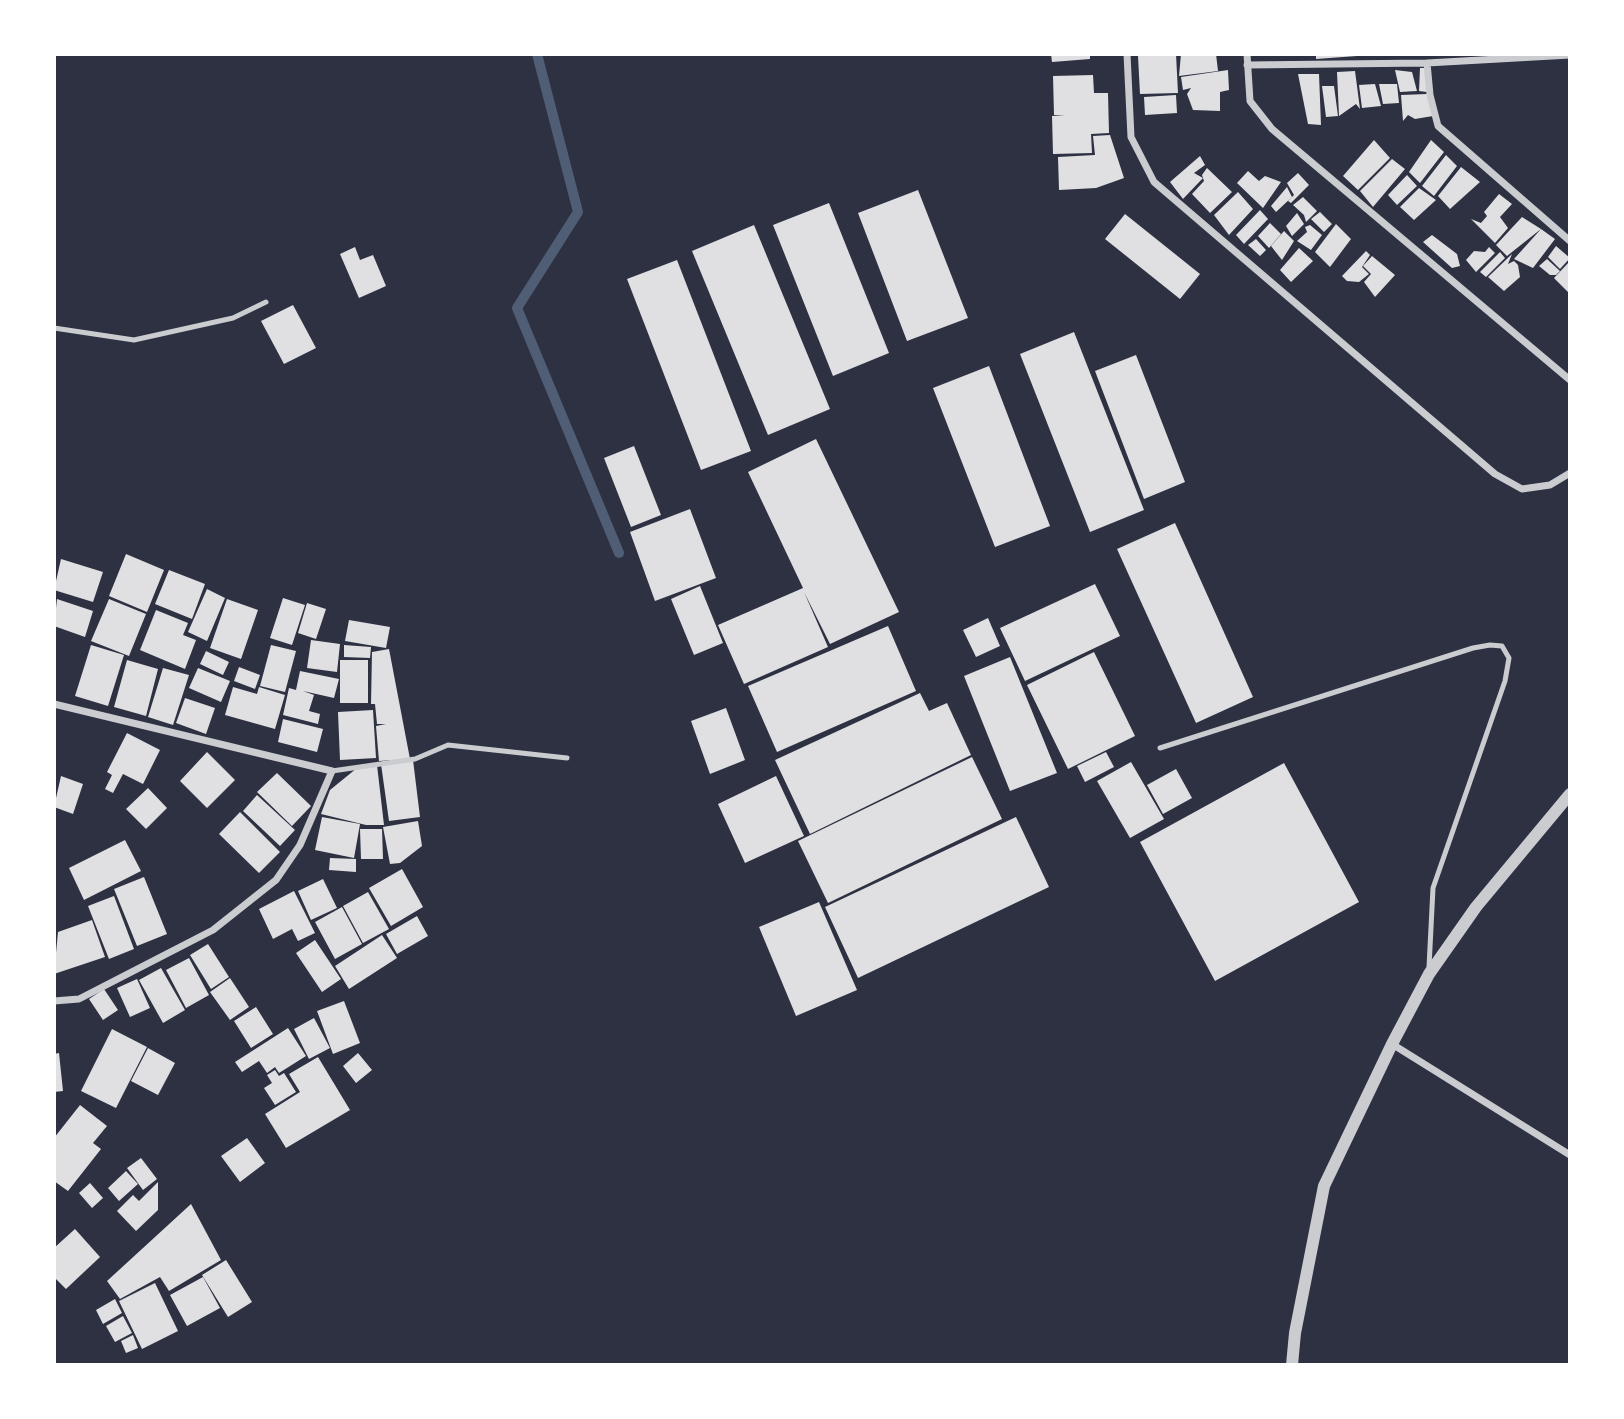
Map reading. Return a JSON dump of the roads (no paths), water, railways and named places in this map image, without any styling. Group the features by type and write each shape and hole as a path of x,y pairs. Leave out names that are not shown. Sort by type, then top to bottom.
{"street":[{"path":"1127,54 1131,137 1154,182 1495,474 1522,489 1550,485 1570,473"},
{"path":"1247,54 1250,101 1272,129 1570,380"},
{"path":"1247,65 1427,63 1570,55"},
{"path":"1427,63 1437,126 1570,240"},
{"path":"54,704 332,771 300,845 276,880 213,930 79,999 54,1001"},
{"path":"1292,1365 1295,1333 1324,1186 1392,1045 1429,974 1476,907 1570,794"},
{"path":"1392,1045 1570,1155"}],"lane":[{"path":"54,328 134,340 233,318 267,302"},
{"path":"1160,748 1473,649 1490,645 1502,646 1509,658 1505,681 1433,888 1429,974"},
{"path":"332,771 415,759 449,745 567,758"}],"waterway":[{"path":"537,54 578,212 517,308 619,553"}]}
